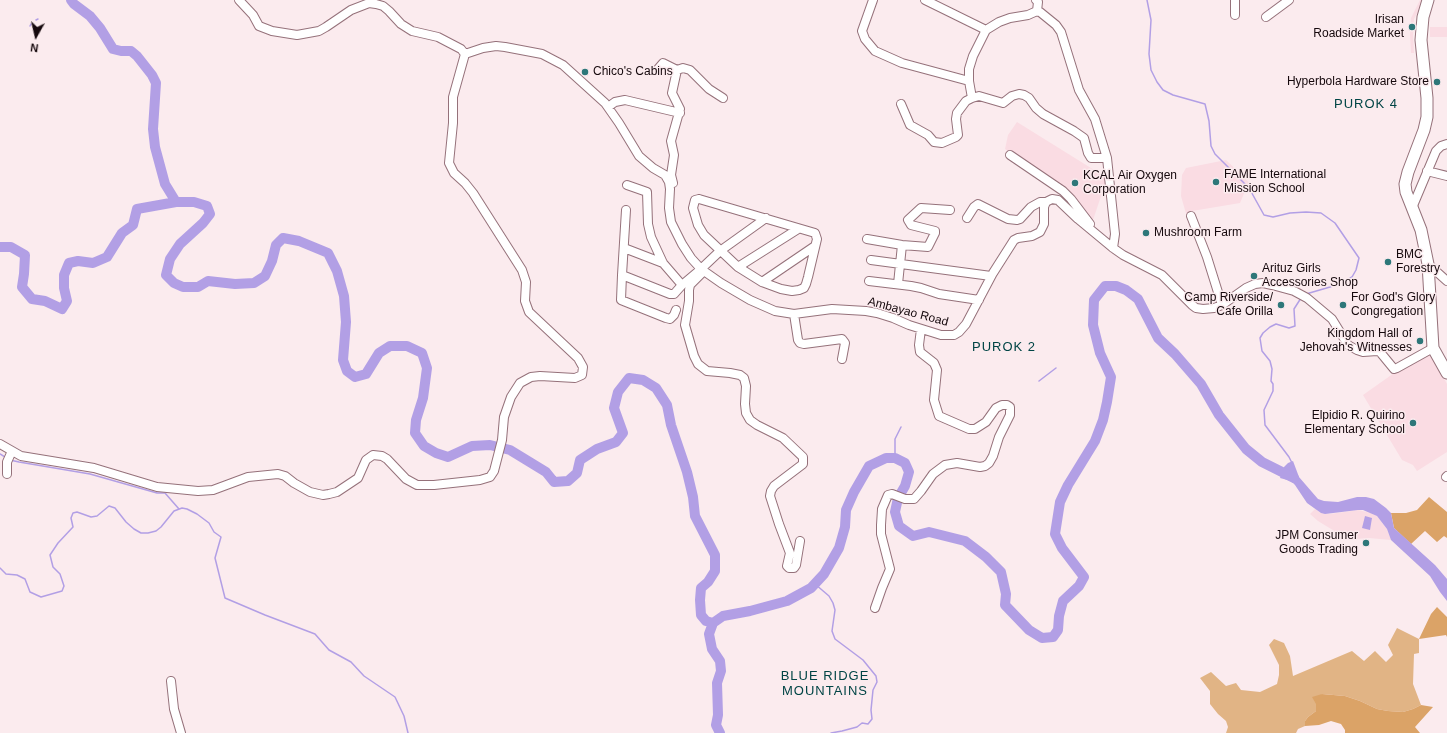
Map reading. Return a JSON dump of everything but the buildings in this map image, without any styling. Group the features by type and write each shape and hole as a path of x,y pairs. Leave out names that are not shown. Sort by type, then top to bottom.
{"highway":[{"path":"1428,0 1423,17 1421,40 1427,98 1427,117 1424,130 1405,184 1406,192 1421,230 1428,264 1433,348 1446,369"}],"street":[{"path":"10,456 21,456 44,461 94,468 157,487 206,491 248,477 278,474 285,476 310,492 323,495 337,492 354,482 362,472 366,460 374,455 382,456 387,459 406,479 413,483 423,485 487,479 493,474 502,440 504,417 511,396 520,384 531,377 576,378 582,375 583,367 578,358 529,312 526,301 526,282 522,270 473,193 454,173 448,162 453,123 453,97 466,54 462,50 438,37 412,31 401,24 383,6 376,4 369,4 351,10 319,31 297,35 279,33 259,26 239,0"},
{"path":"873,0 862,31 865,39 875,51 902,63 969,81"},
{"path":"925,0 986,30"},
{"path":"1036,0 1038,2 1037,11"},
{"path":"1235,0 1235,15"},
{"path":"1266,17 1289,0"},
{"path":"972,98 969,81 970,63 986,30 999,22 1010,18 1028,15 1037,11"},
{"path":"1037,11 1056,25 1061,32 1079,90 1095,119 1108,158 1115,234 1113,248"},
{"name":"Ambayao Road","path":"466,54 483,48 496,46 542,54 563,65 608,107 619,122 639,156 653,168 665,174 670,189 669,208 671,222 691,258 702,270 750,300 774,311 794,314 832,309 877,313 921,329 942,335 954,335 966,324 991,276 1014,240 1032,236 1040,232 1044,224 1044,207 1046,202"},
{"path":"657,70 663,63 677,70 680,68 687,68 709,89 722,98"},
{"path":"673,183 672,171 674,155 671,141 680,113 679,105 672,96 677,70"},
{"path":"901,104 910,125 928,135 934,142 942,143 956,137 958,134 956,119 957,113 966,101 972,98 985,97 1003,103 1012,96 1019,94 1024,95 1029,98 1043,114 1084,138 1088,154 1091,158 1108,158"},
{"path":"608,107 615,102 625,100 680,113"},
{"path":"1412,208 1436,151 1441,146 1447,144"},
{"path":"1010,155 1063,191 1071,199 1091,226 1092,231"},
{"path":"1427,171 1447,176"},
{"path":"627,185 647,192 648,224 651,237 663,263 682,285"},
{"path":"967,218 976,204 1008,219 1017,220 1031,207 1040,202 1046,202 1052,199 1058,200 1113,248 1162,274 1196,308 1214,308 1255,284 1284,287 1307,298 1332,319 1348,345 1357,350 1380,352 1394,369 1433,348"},
{"path":"695,200 706,200 798,229 811,231 816,234 817,239 806,284 800,290 781,289 762,282 738,267 720,251 704,235 698,225 693,208 695,200"},
{"path":"867,239 925,248 930,246 935,231 910,225 908,220 919,210 924,208 950,210"},
{"path":"626,210 621,300 666,318 674,316 676,310"},
{"path":"1190,216 1207,257 1222,304"},
{"path":"766,218 720,251 702,270 689,290 689,301 685,325 694,356 698,364 707,371 730,373 740,375 744,378 746,386 746,413 750,420 783,438 803,457 803,464 774,486 770,496 789,550 790,557 787,566 789,568 794,568 796,565 800,541"},
{"path":"738,267 798,229"},
{"path":"898,284 902,245"},
{"path":"762,282 815,246"},
{"path":"624,248 663,263"},
{"path":"871,260 991,276"},
{"path":"1428,264 1447,281"},
{"path":"622,275 670,294 674,294 682,285 702,270"},
{"path":"869,281 898,284 921,288 940,294 979,300"},
{"path":"794,314 800,343 804,344 842,339 845,343 842,358"},
{"path":"875,608 890,569 881,534 882,509 888,495 892,494 906,499 914,499 933,474 945,466 957,463 980,467 989,463 1010,414 1010,407 1007,405 1002,405 996,408 986,422 975,429 969,429 939,416 934,400 937,370 934,363 920,352 919,344 921,329"},
{"path":"0,444 10,456"},
{"path":"7,474 6,467 10,456"},
{"path":"171,681 174,709 181,733"}],"shaded area":[{"name":"Irisan Roadside Market","path":"1420,0 1424,0 1414,19 1414,53 1411,53 1411,18"},
{"path":"1430,27 1447,27 1447,37 1430,37"},
{"path":"1017,122 1107,178 1091,226 1068,194 1005,149 1008,135"},
{"name":"FAME International Mission School","path":"1226,160 1257,190 1245,191 1240,203 1192,211 1193,216 1187,217 1181,196 1182,175 1186,168"},
{"name":"Elpidio R. Quirino Elementary School","path":"1430,352 1447,384 1447,452 1417,471 1413,465 1402,460 1363,395 1404,366"},
{"path":"1293,461 1299,477 1318,499 1338,502 1357,497 1366,497 1374,499 1386,508 1391,513 1394,528 1435,565 1447,579 1447,601 1430,576 1391,540 1387,529 1377,516 1363,510 1325,514 1321,513 1307,503 1291,481 1280,478 1284,467"},
{"path":"1429,497 1447,512 1447,538 1444,536 1437,542 1425,531 1411,544 1394,528 1391,513 1406,513 1417,510"},
{"path":"1315,509 1321,513 1330,514 1358,510 1371,513 1377,516 1387,529 1391,540 1369,538 1356,539 1341,535 1318,521 1310,514"},
{"path":"1365,516 1372,518 1370,530 1362,528"},
{"path":"1437,607 1447,617 1447,637 1446,635 1419,639 1431,614"},
{"path":"1397,628 1419,639 1419,653 1414,654 1413,684 1421,705 1403,712 1377,709 1345,696 1322,694 1316,704 1316,711 1305,721 1305,726 1298,729 1296,733 1226,733 1228,727 1226,721 1210,704 1210,691 1200,678 1211,672 1226,686 1236,683 1241,690 1260,692 1277,684 1279,665 1269,645 1274,639 1284,643 1290,656 1293,676 1352,651 1364,661 1375,651 1386,662 1393,655 1388,645"},
{"path":"1322,694 1345,696 1377,709 1388,711 1403,712 1421,705 1433,707 1415,727 1420,733 1345,733 1345,730 1341,724 1331,721 1319,725 1305,726 1305,721 1316,711 1316,704 1312,697"}],"waterway":[{"path":"71,0 90,16 100,28 113,49 131,51 137,56 152,75 156,83 153,129 155,147 165,184 176,202"},
{"path":"1147,0 1151,20 1149,54 1151,70 1157,82 1163,90 1173,95 1205,104 1209,121 1211,146 1215,154 1249,188 1264,215 1273,217 1290,213 1321,213 1335,223 1359,258 1356,270 1352,277 1330,287 1306,294"},
{"path":"0,247 11,247 25,255 22,287 32,299 45,301 62,309 67,301 64,288 64,275 69,263 78,261 93,263 107,257 122,233 133,225 137,209 176,202 194,202 207,206 210,214 203,223 180,244 170,259 166,275 174,283 183,287 198,287 208,281 235,284 254,283 265,276 272,261 276,245 283,238 299,241 328,253 337,271 344,296 346,322 343,360 347,371 355,377 366,374 379,353 390,346 407,346 422,353 427,368 423,398 416,420 415,433 424,446 436,453 448,457 472,446 490,445 510,450 546,472 554,482 568,481 577,473 580,460 597,449 616,442 623,433 614,408 618,392 629,378 643,380 656,388 667,405 671,425 687,472 693,497 695,516 715,555 715,571 708,582 701,588 700,600 701,615 706,621 713,623"},
{"path":"720,733 716,725 718,715 717,683 721,671 720,661 712,649 709,634 713,623 723,616 750,611 787,601 811,588 824,574 839,548 845,527 846,510 854,492 869,466 886,458 895,458 905,463 909,472 905,486 898,498 895,512 899,526 913,536 929,532 965,541 986,557 1001,572 1006,594 1005,605 1029,630 1042,638 1053,637 1058,630 1059,616 1063,601 1079,586 1084,577 1062,548 1055,534 1060,502 1068,485 1095,441 1103,420 1107,402 1111,377 1100,353 1093,325 1094,300 1105,286 1116,286 1126,290 1138,299 1158,338 1175,354 1201,384 1219,415 1246,449 1262,462 1294,478"},
{"path":"1292,463 1265,425 1264,410 1273,391 1273,384 1271,381 1272,369 1270,361 1262,351 1260,338 1263,333 1276,324 1289,328 1295,326 1294,309 1301,298"},
{"path":"1039,381 1056,368"},
{"path":"895,458 895,439 901,427"},
{"path":"0,454 5,457"},
{"path":"10,460 90,474 157,493 165,493 179,509"},
{"path":"0,568 6,574 17,575 25,579 30,592 41,597 62,591 64,586 60,574 53,567 50,555 58,543 73,527 71,518 73,513 77,512 91,517 97,516 109,506 115,508 126,522 134,529 141,533 148,533 156,531 161,527 174,511 182,508 187,509 209,523 214,532 221,537 215,558 225,598 315,634 329,650 351,662 364,676 395,697 404,716 408,733"},
{"path":"815,584 829,596 833,603 835,610 832,631 835,639 863,660 876,676 877,682 873,690 871,710 872,719 868,724 862,723 857,727 831,733"}],"place":[{"name":"Irisan Roadside Market","path":"1412,27"},
{"name":"Chico's Cabins","path":"585,72"},
{"name":"Hyperbola Hardware Store","path":"1437,82"},
{"name":"FAME International Mission School","path":"1216,182"},
{"name":"KCAL Air Oxygen Corporation","path":"1075,183"},
{"name":"Mushroom Farm","path":"1146,233"},
{"name":"BMC Forestry","path":"1388,262"},
{"name":"Arituz Girls Accessories Shop","path":"1254,276"},
{"name":"Camp Riverside/ Cafe Orilla","path":"1281,305"},
{"name":"For God's Glory Congregation","path":"1343,305"},
{"name":"Kingdom Hall of Jehovah's Witnesses","path":"1420,341"},
{"name":"Elpidio R. Quirino Elementary School","path":"1413,423"},
{"name":"JPM Consumer Goods Trading","path":"1366,543"}],"district":[{"name":"PUROK 4","path":"1366,104"},
{"name":"PUROK 2","path":"1004,347"},
{"name":"BLUE RIDGE MOUNTAINS","path":"825,684"}]}
